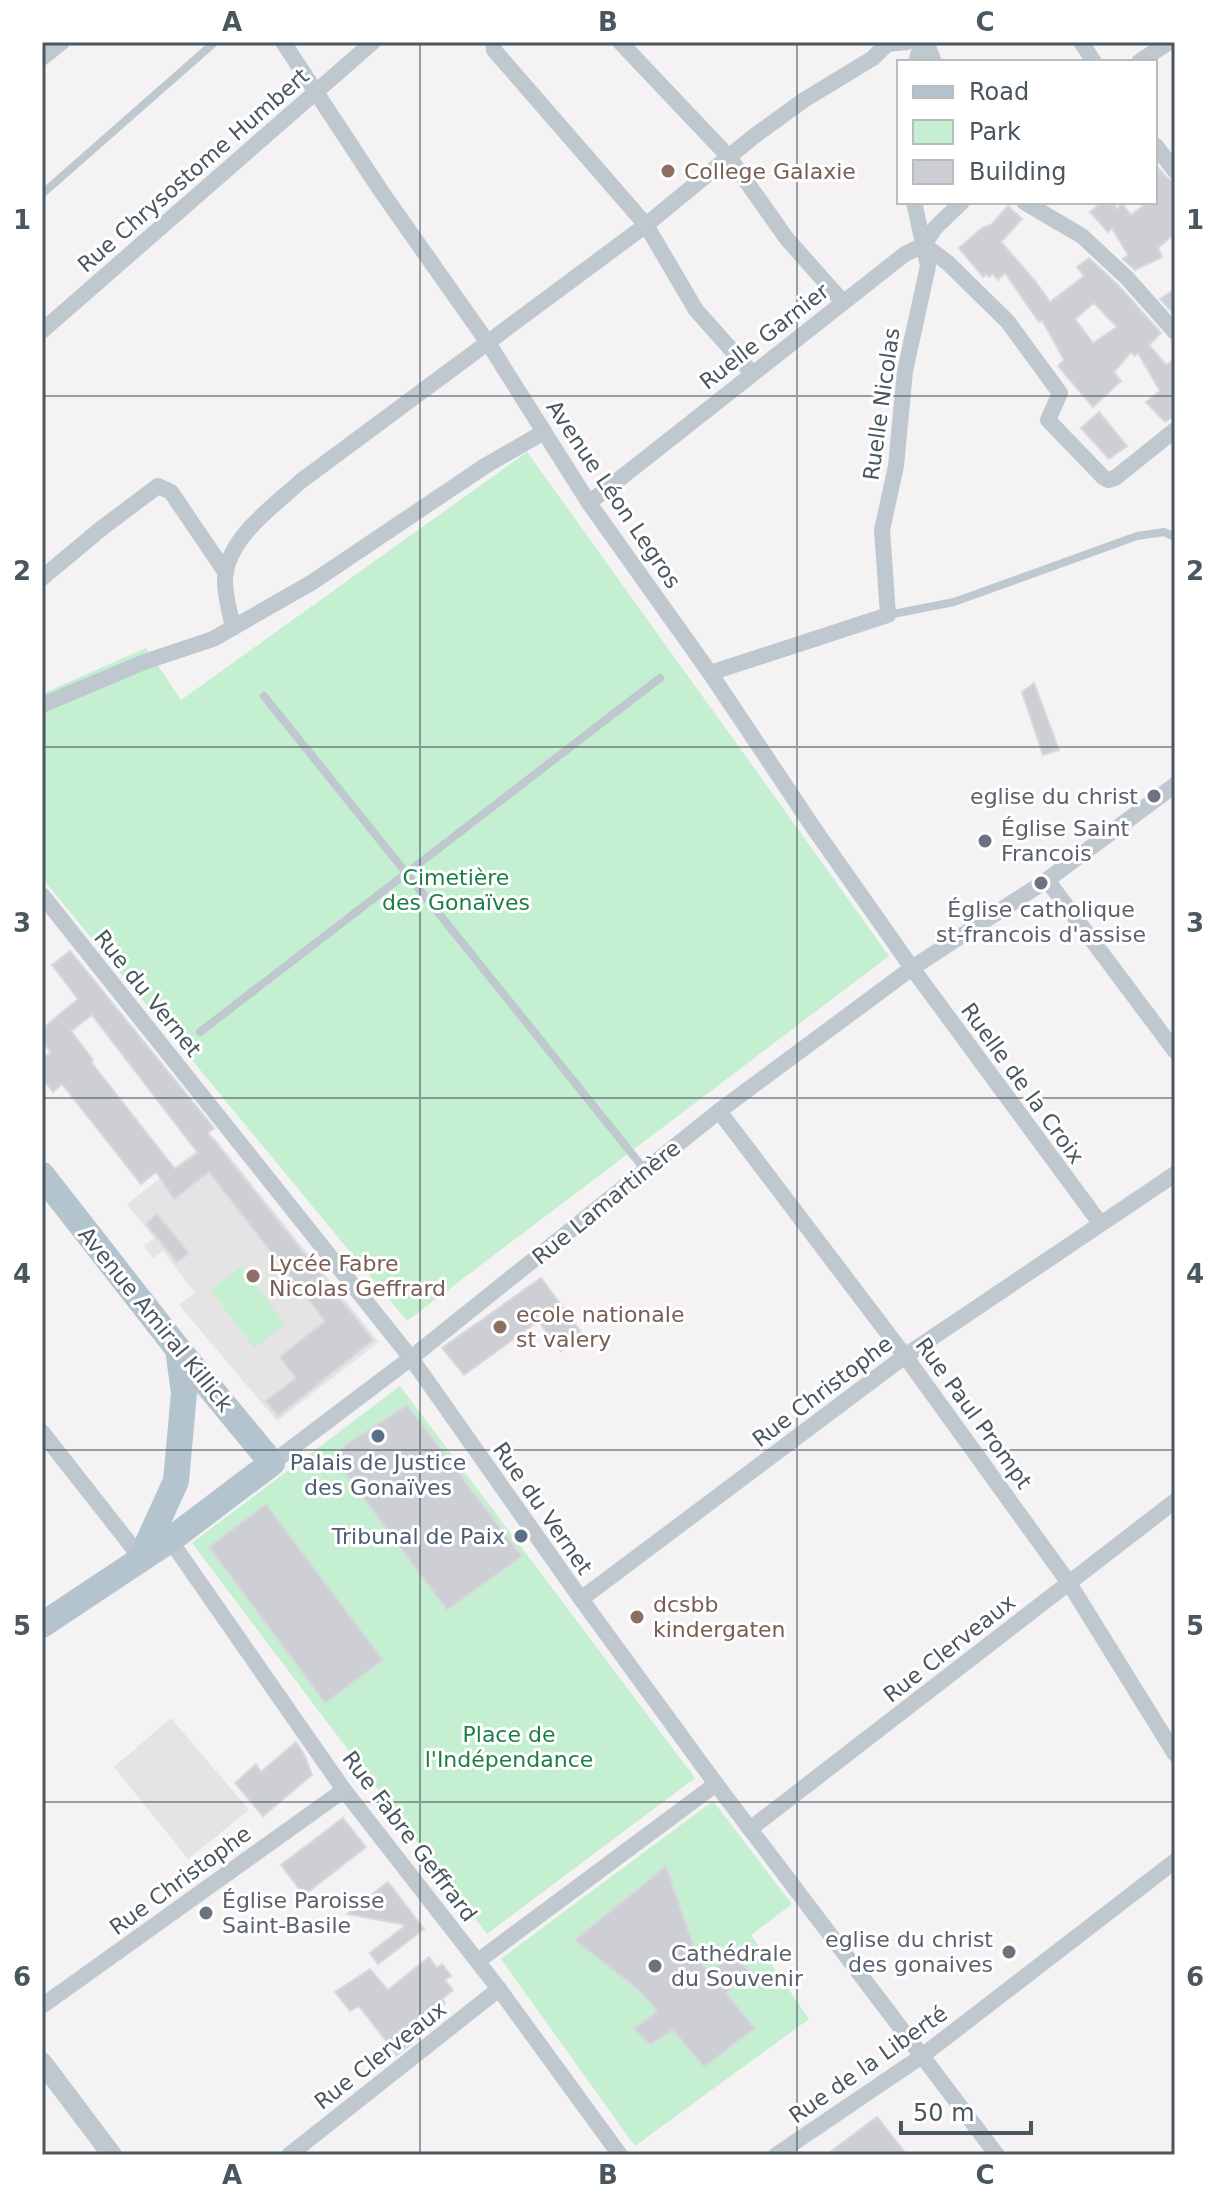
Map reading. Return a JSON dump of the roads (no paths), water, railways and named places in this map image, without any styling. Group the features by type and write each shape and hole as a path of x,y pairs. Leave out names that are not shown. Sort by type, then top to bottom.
{"main road":[{"name":"Avenue Amiral Killick","path":"42,1175 272,1463"},
{"path":"141,1558 176,1481 184,1393 178,1349"},
{"name":"Rue Lamartinère","path":"42,1625 170,1540 272,1463"}],"street":[{"path":"42,58 62,42"},
{"name":"Avenue Léon Legros","path":"283,42 381,191 488,343 589,503 912,968"},
{"name":"Rue Chrysostome Humbert","path":"42,331 373,42"},
{"path":"493,42 494,50 646,225 696,310 752,373"},
{"path":"620,42 729,157 787,239 843,302"},
{"path":"233,628 225,588 226,573 240,541 301,481 646,225 804,100 873,58 886,43 907,42"},
{"path":"924,42 933,60"},
{"path":"1081,42 1093,60"},
{"path":"1142,60 1169,42"},
{"path":"1157,148 1175,171"},
{"name":"Ruelle Nicolas","path":"888,615 882,530 896,466 905,371 928,266 914,204"},
{"name":"Ruelle Garnier","path":"589,503 905,254 924,245 935,228 960,204"},
{"path":"1027,204 1082,236 1127,278 1174,329"},
{"path":"924,245 948,263 1008,322 1060,393 1048,420 1103,477 1108,480 1115,478 1175,430"},
{"path":"42,705 144,662 213,639 311,583 485,466 544,432"},
{"path":"42,578 158,486 171,492 226,573"},
{"path":"710,673 888,615"},
{"name":"Rue Lamartinère","path":"272,1463 411,1358 719,1111 912,968 1047,880 1175,785"},
{"path":"1047,880 1175,1051"},
{"name":"Rue du Vernet","path":"42,895 411,1358 716,1784 997,2155"},
{"name":"Ruelle de la Croix","path":"912,968 1100,1223"},
{"name":"Rue Paul Prompt","path":"719,1111 905,1356 1069,1583 1175,1754"},
{"name":"Rue Christophe","path":"581,1599 905,1356 1175,1174"},
{"path":"42,1432 141,1558"},
{"name":"Rue Clerveaux","path":"750,1829 1175,1501"},
{"name":"Rue Fabre Geffrard","path":"170,1540 344,1790 478,1961 620,2155"},
{"path":"478,1961 716,1784"},
{"name":"Rue Christophe","path":"42,2006 344,1790"},
{"name":"Rue de la Liberté","path":"776,2155 922,2056 1175,1861"},
{"name":"Rue Clerveaux","path":"289,2155 499,1989"},
{"path":"42,2062 112,2155"}],"lane":[{"path":"42,194 215,42"},
{"path":"888,615 954,602 1137,536 1164,532 1175,537"},
{"path":"200,1032 660,678"},
{"path":"264,696 645,1170"}],"place":[{"name":"College Galaxie","path":"668,171"},
{"name":"eglise du christ","path":"1154,796"},
{"name":"Église Saint Francois","path":"985,841"},
{"name":"Église catholique st-francois d'assise","path":"1041,883"},
{"name":"Lycée Fabre Nicolas Geffrard","path":"253,1276"},
{"name":"ecole nationale st valery","path":"500,1327"},
{"name":"Palais de Justice des Gonaïves","path":"378,1436"},
{"name":"Tribunal de Paix","path":"521,1536"},
{"name":"dcsbb kindergaten","path":"637,1617"},
{"name":"Église Paroisse Saint-Basile","path":"206,1913"},
{"name":"eglise du christ des gonaives","path":"1009,1952"},
{"name":"Cathédrale du Souvenir","path":"655,1966"}],"park label":[{"name":"Cimetière des Gonaïves","path":"456,890"},
{"name":"Place de l'Indépendance","path":"509,1746"}]}
